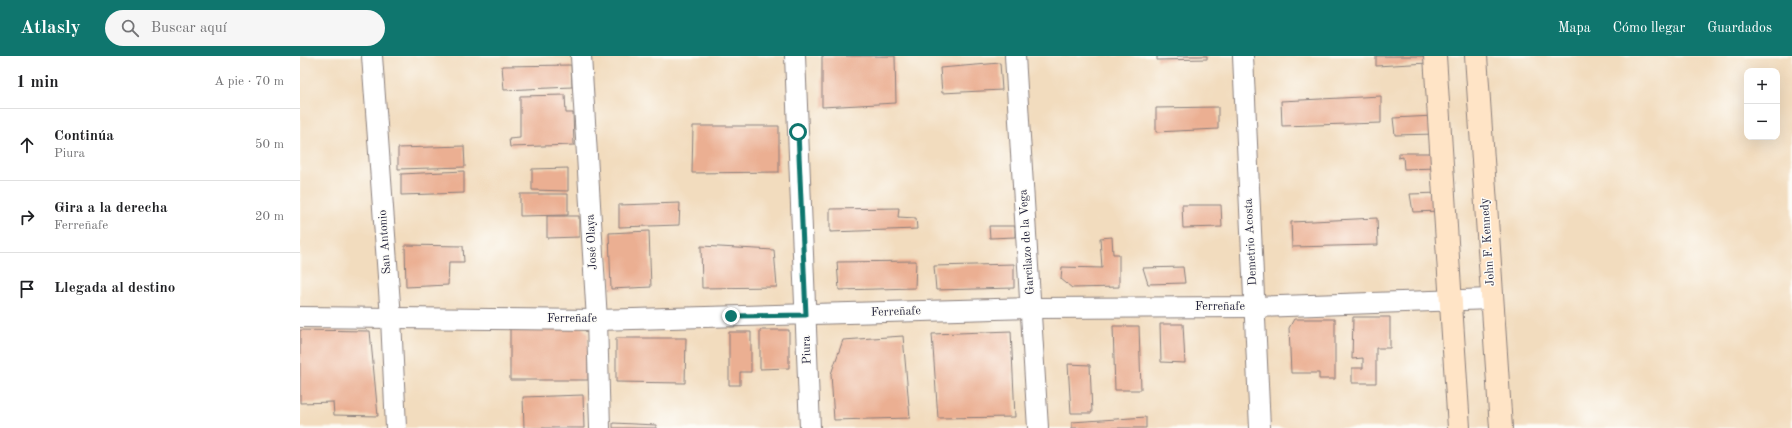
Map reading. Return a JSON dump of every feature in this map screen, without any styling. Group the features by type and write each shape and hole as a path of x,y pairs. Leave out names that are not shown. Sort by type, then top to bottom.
{"street":[{"name":"San Antonio","path":"372,56 391,318 396,428"},
{"name":"José Olaya","path":"581,56 597,320 600,428"},
{"name":"Piura","path":"795,56 810,428"},
{"name":"Garcilazo de la Vega","path":"1015,56 1038,428"},
{"name":"Demetrio Acosta","path":"1243,56 1260,428"},
{"path":"1435,56 1459,428"},
{"name":"John F. Kennedy","path":"1476,56 1501,428"},
{"name":"Ferreñafe","path":"300,317 597,320 1031,308 1254,307 1492,299"}],"building":[{"path":"822,56 895,56 896,103 822,107"},
{"path":"1157,56 1207,56 1207,59 1157,60"},
{"path":"1376,56 1428,56 1428,63 1376,66"},
{"path":"1000,63 1002,90 942,93 940,68"},
{"path":"571,65 572,87 504,90 502,66"},
{"path":"565,95 566,113 573,113 574,145 510,147 509,139 520,138 520,96"},
{"path":"1381,96 1381,123 1282,126 1281,101"},
{"path":"1218,107 1218,129 1156,132 1156,108"},
{"path":"1434,116 1435,134 1395,135 1393,118"},
{"path":"693,126 779,126 779,172 692,173"},
{"path":"464,146 465,167 398,169 398,148"},
{"path":"1398,153 1438,153 1438,168 1404,169 1403,157 1398,158"},
{"path":"568,168 568,191 532,190 532,169"},
{"path":"464,171 464,193 401,195 401,174"},
{"path":"1440,193 1440,211 1413,212 1410,194"},
{"path":"520,194 568,194 568,215 520,216"},
{"path":"680,203 679,225 619,227 619,205"},
{"path":"1182,205 1221,205 1222,227 1183,228"},
{"path":"899,208 898,217 916,218 917,229 830,232 830,209"},
{"path":"547,216 579,216 579,237 547,238"},
{"path":"1377,218 1378,245 1292,247 1291,222"},
{"path":"989,226 1015,226 1015,237 990,238"},
{"path":"649,231 651,287 611,289 609,233"},
{"path":"1112,237 1113,254 1119,254 1119,287 1072,288 1061,279 1062,267 1102,268 1100,238"},
{"path":"405,245 463,246 464,262 449,262 448,285 406,287"},
{"path":"701,246 774,250 777,287 702,288"},
{"path":"916,261 915,288 839,290 837,262"},
{"path":"1014,264 1014,288 936,290 934,266"},
{"path":"1183,267 1185,283 1148,284 1143,268"},
{"path":"1353,317 1390,317 1390,348 1376,348 1376,383 1352,383 1352,368 1363,368 1363,358 1352,359"},
{"path":"1294,319 1335,319 1335,379 1319,379 1319,373 1291,373 1289,328"},
{"path":"1160,324 1183,324 1185,363 1161,362"},
{"path":"510,326 582,327 588,334 588,380 510,380"},
{"path":"1113,326 1139,326 1141,390 1115,390"},
{"path":"300,330 370,331 378,416 334,415 333,402 300,403"},
{"path":"760,330 789,330 789,368 760,369"},
{"path":"1011,331 1015,417 938,418 932,334"},
{"path":"729,332 751,332 751,372 740,372 740,385 729,385"},
{"path":"903,336 910,418 834,420 831,374 843,340"},
{"path":"616,338 686,338 685,383 616,382"},
{"path":"1068,364 1090,365 1092,413 1071,413"},
{"path":"583,395 584,428 524,428 523,397"},
{"path":"1146,417 1146,428 1072,428 1072,422"},
{"path":"613,423 656,425 656,428 613,428"}],"route":[{"path":"731,316 806,315 798,132"}]}
